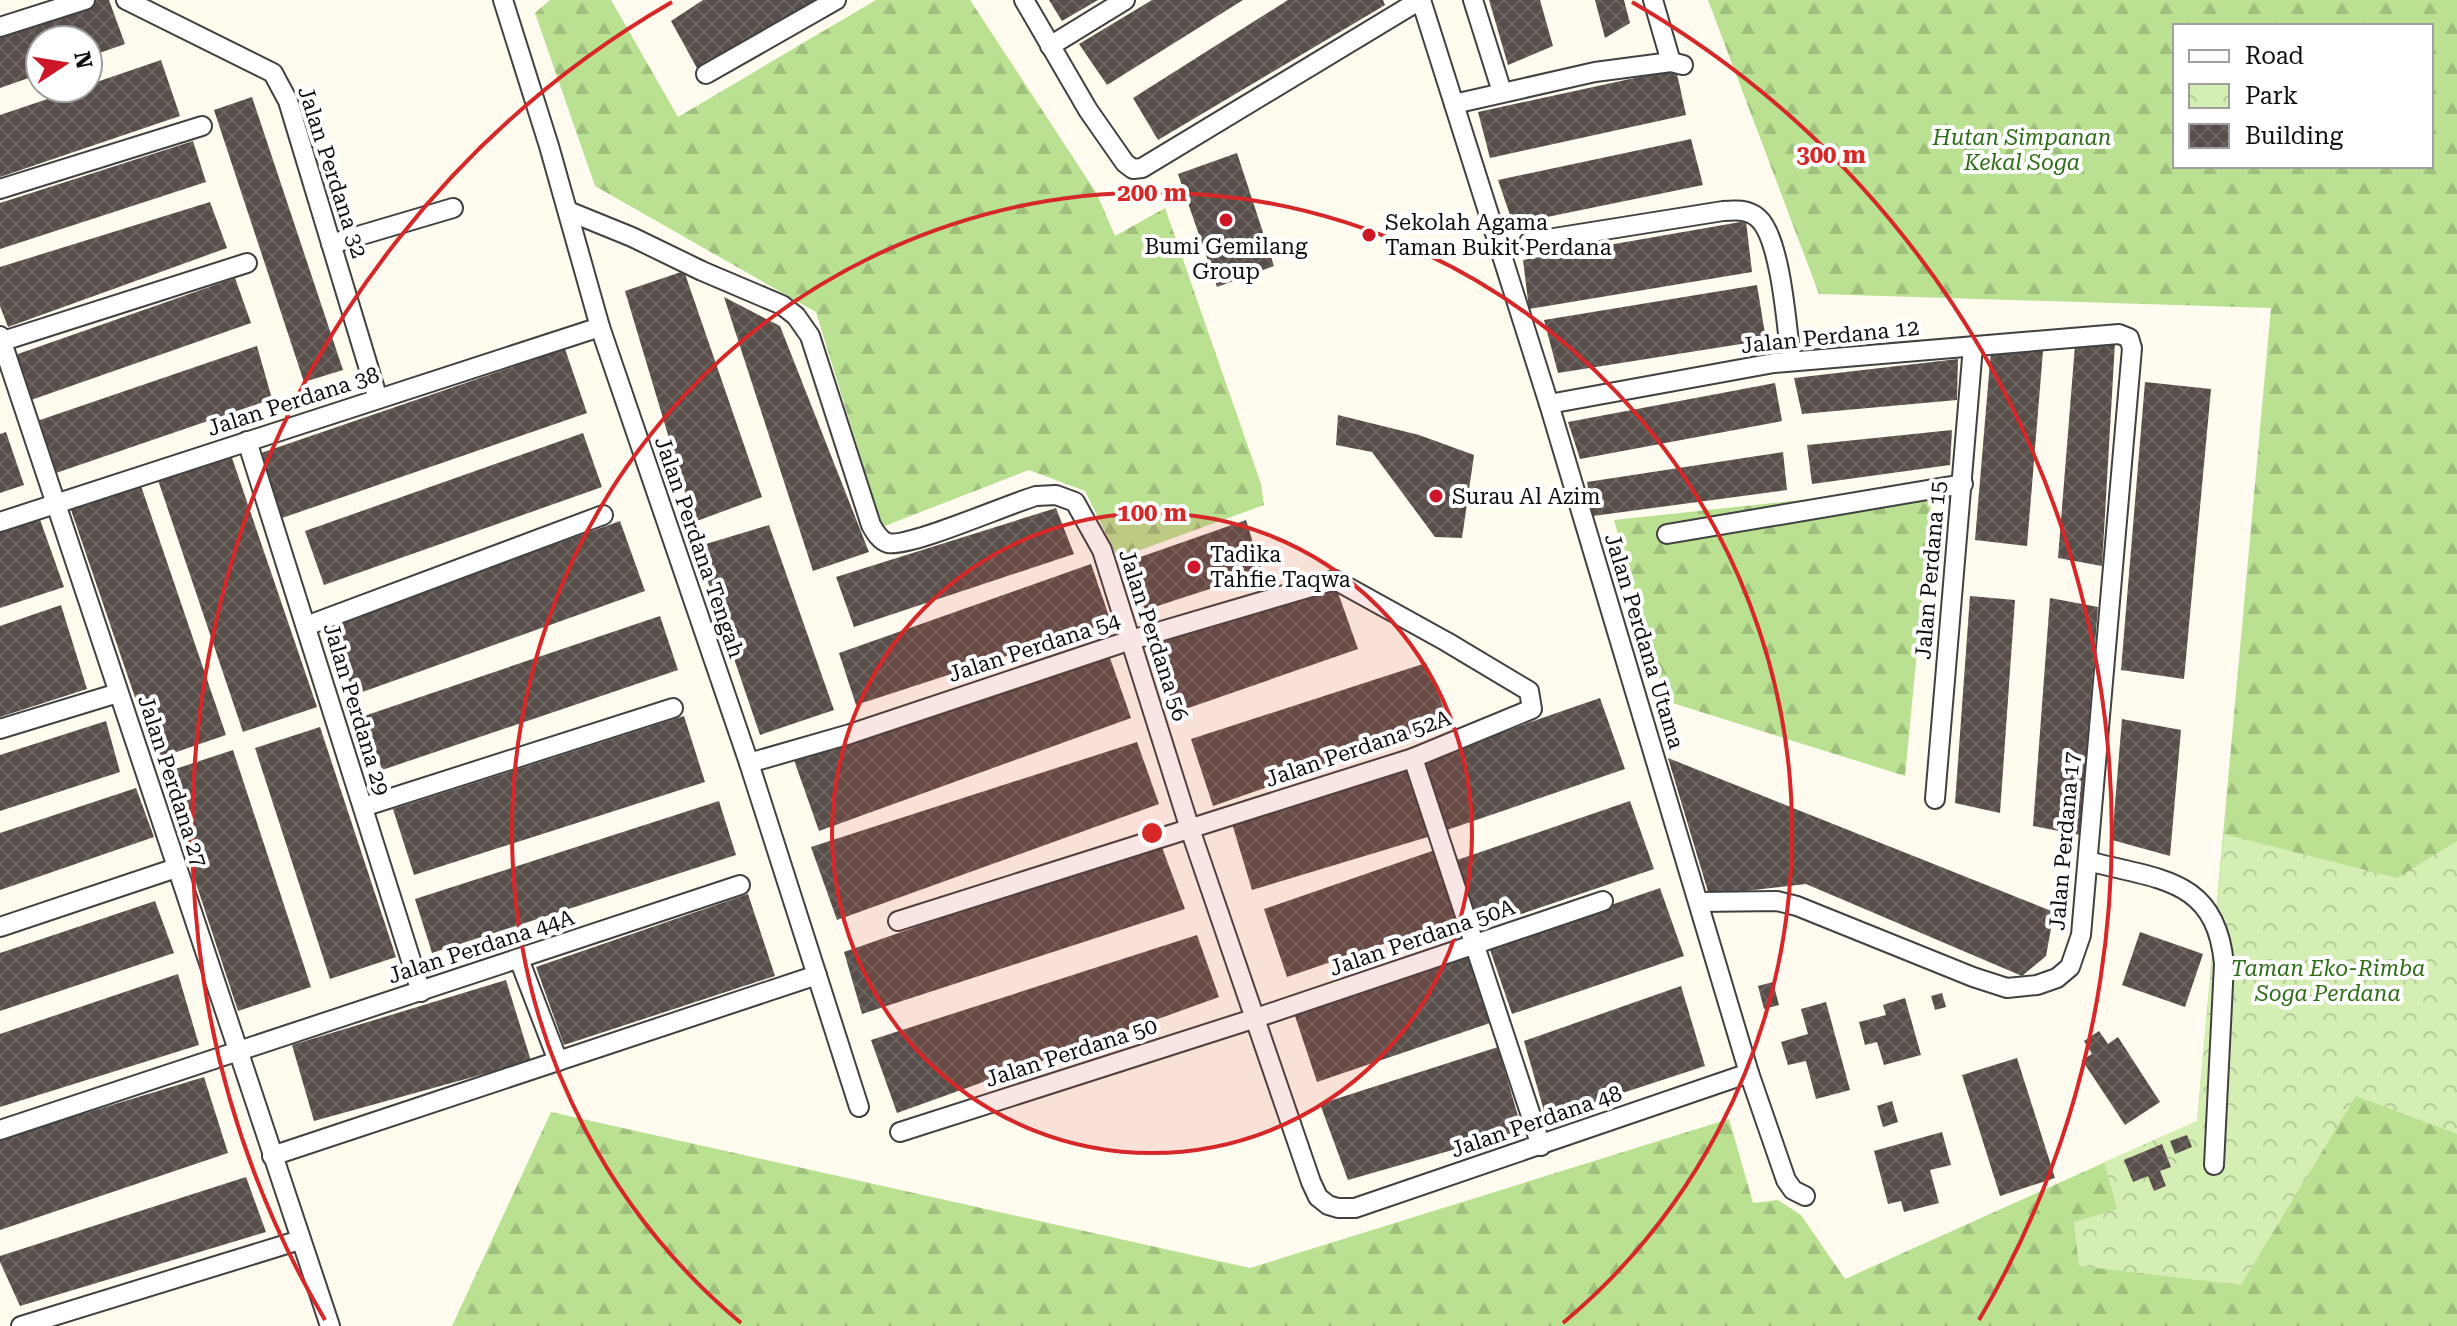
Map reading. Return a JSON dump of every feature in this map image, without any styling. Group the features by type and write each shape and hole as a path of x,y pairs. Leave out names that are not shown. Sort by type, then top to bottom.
{"street":[{"path":"0,27 85,0"},
{"name":"Jalan Perdana 32","path":"126,0 273,73 288,101 378,399"},
{"path":"706,74 836,0"},
{"path":"1024,0 1088,110 1125,163 1133,169 1142,168 1420,0"},
{"path":"1050,46 1125,0"},
{"name":"Jalan Perdana Utama","path":"1420,0 1549,404 1749,1073 1786,1180 1793,1190 1805,1196"},
{"path":"1473,0 1502,92"},
{"path":"1454,104 1595,72 1677,64 1653,0"},
{"name":"Jalan Perdana Tengah","path":"506,1 600,327 749,763 859,1107"},
{"path":"0,189 202,126"},
{"path":"331,244 453,208"},
{"path":"1529,242 1723,211 1741,210 1758,217 1770,236 1791,361"},
{"name":"Jalan Perdana 56","path":"568,211 782,305 796,316 810,336 871,525 876,535 887,543 910,541 1036,496 1056,495 1075,502 1102,550 1190,829 1311,1182 1318,1197 1338,1208"},
{"path":"1,340 247,263"},
{"name":"Jalan Perdana 38","path":"0,522 600,327"},
{"name":"Jalan Perdana 12","path":"1549,404 1791,361 2119,334"},
{"name":"Jalan Perdana 17","path":"1699,902 1777,901 1797,906 2007,988 2037,985 2057,978 2070,967 2081,935 2132,348 2129,338 2119,334"},
{"name":"Jalan Perdana 27","path":"1,340 330,1326"},
{"name":"Jalan Perdana 15","path":"1935,799 1973,346"},
{"name":"Jalan Perdana 29","path":"247,441 421,992"},
{"path":"1667,534 1963,484"},
{"path":"306,626 603,515"},
{"name":"Jalan Perdana 54","path":"749,763 850,734 1131,640 1335,580 1529,691 1532,701"},
{"path":"0,729 118,693"},
{"name":"Jalan Perdana 52A","path":"898,921 1413,758 1532,709 1532,701"},
{"path":"363,807 673,708"},
{"path":"1413,758 1541,1146"},
{"path":"2088,861 2183,887 2206,906 2222,935 2224,964 2214,1165"},
{"path":"0,927 176,868"},
{"name":"Jalan Perdana 44A","path":"0,1130 740,885"},
{"name":"Jalan Perdana 50A","path":"1256,1018 1603,901"},
{"path":"519,959 558,1061"},
{"path":"272,1156 817,975"},
{"name":"Jalan Perdana 50","path":"900,1132 1256,1018"},
{"name":"Jalan Perdana 48","path":"1338,1208 1355,1208 1749,1073"},
{"path":"13,1325 300,1240"}],"green space":[{"path":"550,0 611,0 678,117 876,0 970,0 1097,194 1115,236 1165,208 1261,484 1264,505 1118,558 1085,491 1029,470 882,527 816,312 595,186 535,13"},
{"name":"Hutan Simpanan Kekal Soga","path":"1708,0 2457,0 2457,1326 452,1326 551,1112 1250,1268 1729,1119 1753,1203 1778,1200 1801,1215 1845,1279 2197,1121 2271,308 1819,294"},
{"path":"1933,486 1905,776 1666,701 1614,520"},
{"name":"Taman Eko-Rimba Soga Perdana","path":"2224,834 2397,878 2457,841 2457,1134 2356,1096 2241,1285 2079,1266 2074,1222 2117,1209 2104,1162 2197,1121"}],"building":[{"path":"90,0 109,0 125,44 104,51 104,24 24,24 24,80 0,88 0,32"},
{"path":"703,0 821,0 698,70 671,21"},
{"path":"1049,0 1098,0 1062,21"},
{"path":"1152,0 1243,0 1107,85 1079,44"},
{"path":"1288,0 1383,0 1385,5 1158,140 1133,98"},
{"path":"1489,0 1540,0 1553,46 1508,65"},
{"path":"1595,0 1624,0 1630,23 1605,38"},
{"path":"161,60 180,116 0,177 0,115 33,104 104,104 104,80"},
{"path":"1676,69 1686,115 1490,158 1478,112"},
{"path":"252,97 343,370 304,382 214,110"},
{"path":"1691,139 1703,185 1513,224 1498,180"},
{"path":"193,141 206,182 0,249 0,203"},
{"name":"Bumi Gemilang Group","path":"1237,153 1274,266 1217,287 1178,174"},
{"path":"210,202 227,248 8,327 0,306 0,267"},
{"path":"1746,221 1752,272 1529,309 1523,260"},
{"path":"684,271 762,497 694,522 625,291"},
{"path":"235,278 251,323 31,400 15,355"},
{"path":"1757,285 1766,340 1558,373 1544,320"},
{"path":"724,297 780,326 869,552 813,571"},
{"path":"2115,343 2102,566 2058,558 2075,345"},
{"path":"257,346 272,399 53,474 34,422"},
{"path":"565,349 587,413 282,518 261,453"},
{"path":"1991,350 2043,351 2027,546 1975,540"},
{"path":"1958,359 1957,400 1802,414 1794,378"},
{"path":"2145,382 2211,389 2184,679 2121,670"},
{"path":"1775,383 1782,421 1580,459 1568,422"},
{"name":"Surau Al Azim","path":"1338,415 1419,435 1474,455 1462,538 1435,537 1372,452 1336,445"},
{"path":"1952,430 1950,465 1812,484 1807,445"},
{"path":"6,432 24,485 0,493 0,434"},
{"path":"583,433 602,487 324,585 305,531"},
{"path":"1783,452 1787,490 1593,516 1587,482"},
{"path":"231,455 317,707 243,732 158,480"},
{"path":"139,480 226,735 156,759 69,504"},
{"path":"1056,508 1074,554 854,627 836,577"},
{"path":"38,514 64,587 0,608 0,527"},
{"name":"Tadika Tahfie Taqwa","path":"1246,520 1262,572 1145,610 1126,562"},
{"path":"620,521 645,591 354,695 329,624"},
{"path":"769,525 834,710 760,735 696,547"},
{"path":"1091,564 1111,622 856,705 839,653"},
{"path":"1336,587 1358,649 1171,714 1148,645"},
{"path":"1970,596 2015,600 2000,813 1955,803"},
{"path":"2050,598 2098,607 2080,835 2033,826"},
{"path":"61,605 87,689 0,717 0,626"},
{"path":"660,616 678,670 382,770 364,716"},
{"path":"1110,658 1131,718 819,831 794,760"},
{"path":"1426,663 1450,724 1213,806 1191,739"},
{"path":"1600,698 1625,769 1444,831 1421,760"},
{"path":"684,716 705,782 414,875 393,809"},
{"path":"2122,719 2181,730 2170,856 2112,840"},
{"path":"106,721 120,772 0,811 0,755"},
{"path":"320,727 396,957 330,979 255,748"},
{"path":"1137,742 1159,804 837,920 811,847"},
{"path":"233,750 311,987 238,1011 160,774"},
{"path":"1668,758 2054,912 2046,956 2022,976 1806,884 1709,895"},
{"path":"1409,766 1431,836 1252,890 1231,820"},
{"path":"136,788 154,837 0,890 0,833"},
{"path":"719,801 736,855 432,953 415,899"},
{"path":"1630,801 1654,869 1480,928 1457,860"},
{"path":"1160,842 1185,909 862,1014 844,952"},
{"path":"1435,850 1459,918 1287,977 1264,909"},
{"path":"1660,888 1684,956 1512,1014 1489,947"},
{"path":"748,894 775,976 564,1045 536,967"},
{"path":"155,901 174,953 0,1011 0,953"},
{"path":"2140,932 2203,954 2185,1007 2122,985"},
{"path":"1197,935 1219,997 897,1113 871,1040"},
{"path":"1469,952 1493,1022 1317,1082 1294,1013"},
{"path":"178,974 199,1045 0,1107 0,1034"},
{"path":"506,980 531,1061 314,1121 292,1045"},
{"path":"1773,982 1779,1005 1764,1009 1758,986"},
{"path":"1681,986 1705,1066 1546,1118 1524,1041"},
{"path":"1942,993 1946,1007 1935,1010 1931,996"},
{"path":"1905,998 1921,1055 1884,1065 1877,1042 1865,1045 1859,1022 1886,1015 1883,1005"},
{"path":"1826,1002 1850,1090 1816,1099 1806,1061 1788,1065 1781,1042 1808,1034 1801,1009"},
{"path":"2099,1031 2108,1044 2118,1037 2160,1102 2125,1125 2082,1060 2092,1054 2084,1041"},
{"path":"1498,1047 1522,1130 1348,1180 1320,1104"},
{"path":"2017,1058 2055,1178 2000,1196 1962,1075"},
{"path":"204,1077 228,1153 0,1230 0,1139"},
{"path":"1892,1101 1898,1122 1883,1127 1877,1106"},
{"path":"1942,1132 1951,1165 1930,1170 1939,1203 1904,1212 1901,1201 1888,1204 1874,1151"},
{"path":"2187,1135 2192,1147 2175,1154 2170,1141"},
{"path":"2162,1144 2171,1167 2160,1171 2166,1186 2154,1191 2148,1176 2133,1182 2124,1160"},
{"path":"246,1177 266,1232 20,1306 0,1262 0,1256"}],"place":[{"name":"Bumi Gemilang Group","path":"1226,220"},
{"name":"Sekolah Agama Taman Bukit Perdana","path":"1369,235"},
{"name":"Surau Al Azim","path":"1436,496"},
{"name":"Tadika Tahfie Taqwa","path":"1194,567"}]}
